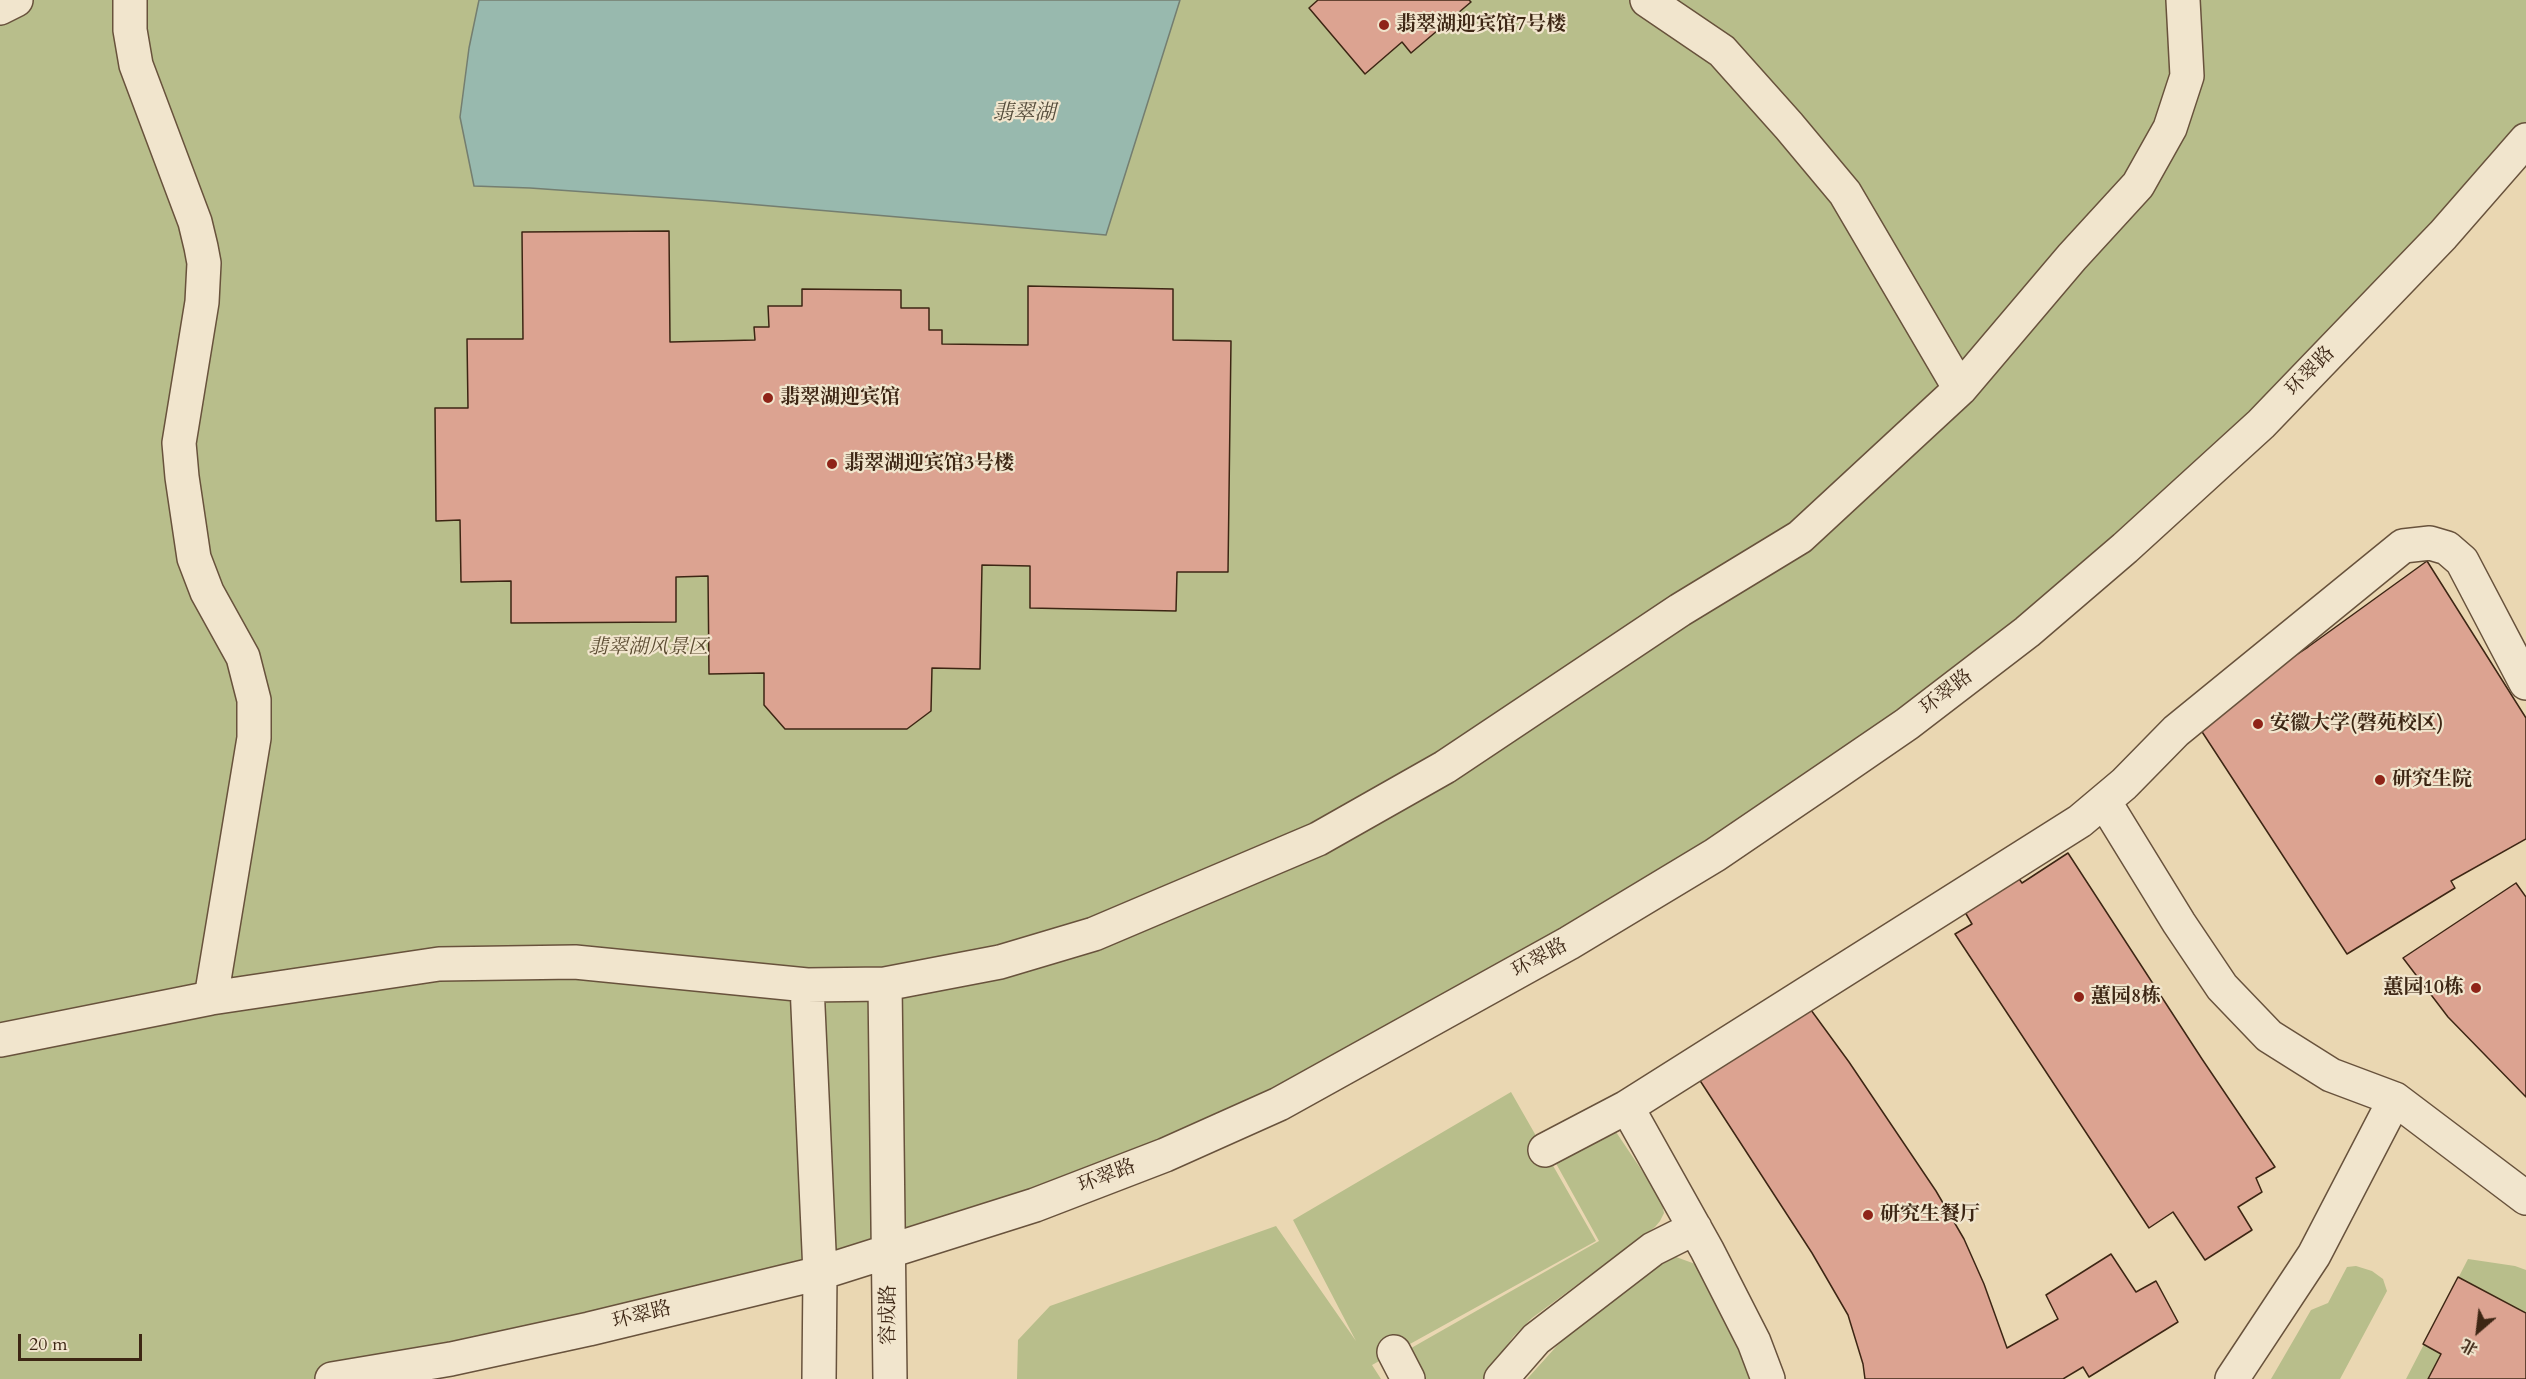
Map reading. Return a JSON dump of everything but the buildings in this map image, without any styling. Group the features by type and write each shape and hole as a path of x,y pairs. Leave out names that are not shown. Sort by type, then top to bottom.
{"street":[{"path":"0,8 16,0"},
{"path":"1647,0 1722,51 1845,193 1960,389"},
{"path":"0,1040 211,998 439,964 575,962 807,985 885,984 1000,962 1094,934 1318,839 1445,767 1680,610 1800,537 1960,389 2072,257 2138,185 2170,128 2187,76 2183,0"},
{"path":"123,3 136,65 195,222 204,263 202,302 179,443 195,558 207,592 243,657 254,700 254,738 211,998"},
{"name":"环翠路","path":"332,1379 451,1359 589,1329 820,1273 1046,1201 1165,1155 1279,1104 1569,943 1714,855 1837,772 1907,724 2027,632 2125,548 2261,424 2443,236 2526,140"},
{"path":"1545,1150 1627,1107 2080,821 2104,801 2176,731 2403,546 2430,543 2447,548 2462,561 2526,683"},
{"path":"2104,801 2179,923 2222,987 2269,1036 2331,1075 2395,1099 2526,1198"},
{"name":"容成路","path":"885,984 890,1379"},
{"path":"807,985 820,1273 819,1379"},
{"path":"2232,1379 2314,1255 2395,1099"},
{"path":"1627,1107 1695,1228 1754,1342 1768,1379"},
{"path":"1501,1379 1544,1333 1653,1249 1695,1228"}],"green space":[{"name":"翡翠湖风景区","path":"0,0 2526,0 2526,140 2261,424 1907,724 1279,1104 1035,1205 332,1379 0,1379"},
{"path":"1511,1092 1596,1241 1372,1365 1381,1379 1017,1379 1018,1340 1050,1306 1276,1226 1356,1341 1293,1220"},
{"path":"1614,1129 1661,1199 1664,1213 1660,1221 1532,1318 1513,1337 1483,1379 1421,1379 1406,1351 1599,1241 1553,1158"},
{"path":"1676,1257 1698,1265 1754,1379 1527,1379 1573,1328 1667,1260"},
{"path":"2468,1259 2515,1266 2526,1270 2526,1379 2406,1379"},
{"path":"2356,1266 2372,1271 2383,1279 2387,1291 2340,1379 2271,1379 2311,1310 2328,1303 2347,1267"}],"water":[{"name":"翡翠湖","path":"479,0 1180,0 1106,235 713,201 474,186 460,117 469,48"}],"place":[{"name":"翡翠湖迎宾馆7号楼","path":"1384,25"},
{"name":"翡翠湖迎宾馆","path":"768,398"},
{"name":"翡翠湖迎宾馆3号楼","path":"832,464"},
{"name":"安徽大学(磬苑校区)","path":"2258,724"},
{"name":"研究生院","path":"2380,780"},
{"name":"蕙园10栋","path":"2476,988"},
{"name":"蕙园8栋","path":"2079,997"},
{"name":"研究生餐厅","path":"1868,1215"}]}
